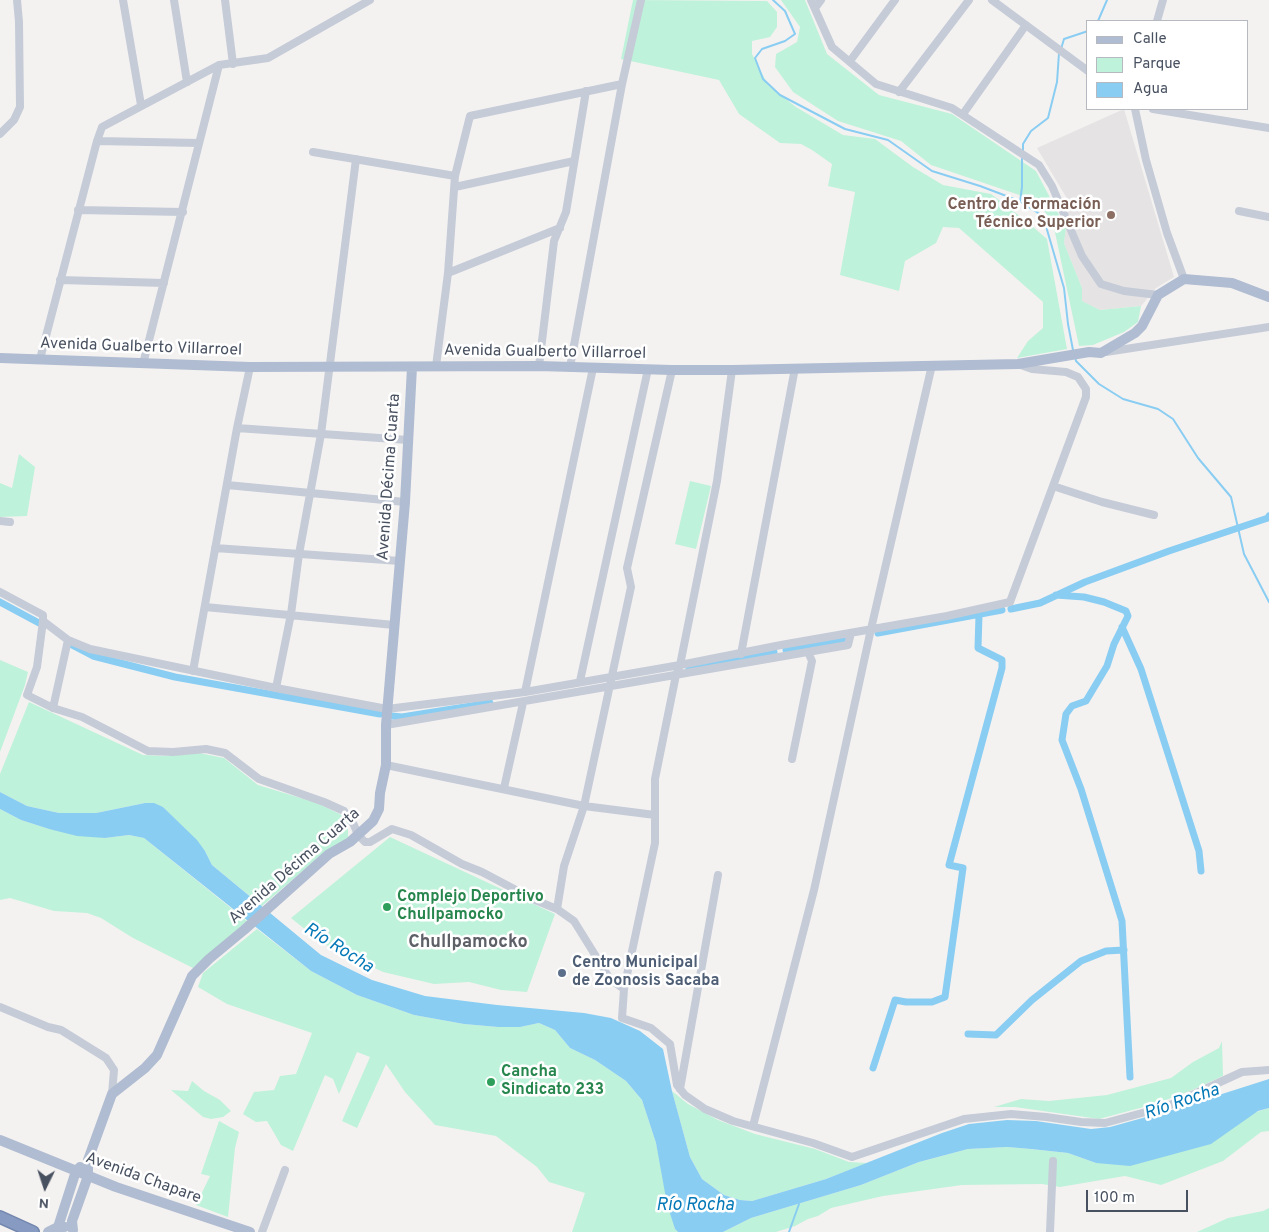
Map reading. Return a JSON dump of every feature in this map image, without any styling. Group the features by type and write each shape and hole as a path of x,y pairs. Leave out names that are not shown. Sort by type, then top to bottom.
{"highway":[{"path":"0,1217 33,1232"}],"main road":[{"path":"1101,352 1135,333 1142,326 1158,295 1184,280 1232,283 1269,297"},
{"name":"Avenida Gualberto Villarroel","path":"0,358 250,367 539,366 732,370 1018,364 1089,352 1101,352"},
{"name":"Avenida Décima Cuarta","path":"112,1094 145,1068 157,1055 192,976 329,854 358,835 373,821 379,809 386,765 387,709 405,502 412,367"},
{"path":"48,1232 58,1227 74,1231 72,1221 88,1176 88,1160 112,1094"},
{"name":"Avenida Chapare","path":"0,1140 88,1176 250,1232"},
{"path":"58,1227 76,1171 88,1160"}],"street":[{"path":"0,134 14,120 20,107 19,22 16,0"},
{"path":"126,0 141,105"},
{"path":"174,0 187,82"},
{"path":"225,0 233,64"},
{"path":"40,359 78,210 102,127 219,65 268,58 370,0"},
{"path":"570,367 622,84 642,0"},
{"path":"811,0 832,47 876,84 952,108 1039,165 1052,186 1082,256 1101,284 1124,292 1158,295"},
{"path":"815,8 821,0"},
{"path":"850,62 895,0"},
{"path":"899,92 969,0"},
{"path":"992,0 1086,70"},
{"path":"1157,20 1163,0"},
{"path":"963,114 1026,26"},
{"path":"143,364 219,65"},
{"path":"436,366 448,273 455,176 470,116 622,84"},
{"path":"539,366 554,241 566,212 586,91"},
{"path":"1135,110 1146,160 1166,232 1184,280"},
{"path":"1159,110 1269,128"},
{"path":"97,141 199,143"},
{"path":"313,152 455,176"},
{"path":"276,688 291,614 299,554 321,434 356,159"},
{"path":"455,187 574,162"},
{"path":"78,210 183,212"},
{"path":"1240,211 1269,216"},
{"path":"448,273 560,228"},
{"path":"60,280 164,283"},
{"path":"1101,352 1269,327"},
{"path":"43,621 68,640 90,649 387,709 525,692 741,654 781,644 947,616 1010,602 1086,397 1086,389 1078,377 1072,374 1032,369 1018,364"},
{"path":"753,1126 814,890 871,629 932,365"},
{"path":"193,671 237,428 250,367"},
{"path":"525,692 593,368"},
{"path":"741,654 795,368"},
{"path":"580,682 648,369"},
{"path":"557,909 564,866 584,806 631,587 627,568 672,370"},
{"path":"732,370 716,481 680,665 676,675 655,779 655,843 624,989 622,1018 651,1028 670,1044 677,1085 685,1095 705,1109 733,1121 814,1143 852,1157 964,1120 1011,1114 1105,1123 1168,1106 1242,1072 1269,1070"},
{"path":"237,428 408,440"},
{"path":"227,485 405,502"},
{"path":"1053,486 1102,502 1154,515"},
{"path":"0,521 10,522"},
{"path":"215,548 400,561"},
{"path":"0,592 44,615 37,667 27,695 53,708 82,717 148,751 173,752 206,749 225,753 259,778 344,811 354,825 358,835 365,842 370,842 392,829 411,835 462,864 510,885 535,900 557,909 574,921 610,979 624,989"},
{"path":"205,607 394,625"},
{"path":"386,725 522,703 848,645 851,633"},
{"path":"53,708 68,640"},
{"path":"792,759 812,661 808,652"},
{"path":"504,788 522,703"},
{"path":"386,765 584,806 655,815"},
{"path":"680,1089 718,875"},
{"path":"0,1007 48,1027 61,1030 106,1058 114,1070 112,1094"},
{"path":"1050,1232 1053,1161"},
{"path":"262,1232 285,1170"}],"shaded area":[{"name":"Centro de Formación Técnico Superior","path":"1124,110 1174,277 1156,288 1141,306 1100,310 1081,301 1082,288 1064,243 1069,202 1037,148"}],"green space":[{"path":"633,0 767,1 777,12 777,27 770,37 752,41 752,54 768,85 796,107 843,135 875,139 913,167 943,185 991,194 1047,239 1067,349 1017,358 1028,341 1043,328 1043,302 959,228 943,227 936,243 905,261 899,291 840,275 855,192 828,186 832,164 812,150 801,144 780,143 739,114 719,80 621,59"},
{"path":"781,0 805,0 827,54 879,95 952,114 1036,171 1066,228 1064,243 1082,288 1082,301 1100,310 1141,306 1138,322 1124,332 1093,345 1079,346 1053,223 1037,201 931,165 901,141 838,121 793,92 775,67 776,54 797,42 800,27"},
{"path":"19,454 35,467 27,516 0,517 0,483 12,488"},
{"path":"690,481 711,486 696,549 675,544"},
{"path":"0,660 28,672 0,752"},
{"path":"29,702 143,755 167,756 194,752 224,758 258,785 317,803 348,818 348,838 327,850 262,906 212,865 205,851 163,807 145,803 96,813 59,813 27,806 0,792 0,774"},
{"path":"0,809 21,820 49,829 105,838 129,835 144,838 247,921 193,968 133,938 101,918 87,913 54,911 10,898 0,900"},
{"name":"Complejo Deportivo Chullpamocko","path":"390,837 555,914 527,992 501,990 469,982 434,984 383,972 322,943 291,918"},
{"path":"257,929 311,971 357,995 414,1015 464,1024 520,1027 539,1023 555,1030 570,1048 595,1060 626,1081 642,1100 656,1143 675,1229 678,1232 572,1232 585,1193 549,1182 537,1167 496,1136 435,1125 405,1092 386,1064 357,1128 342,1121 370,1057 357,1052 339,1094 333,1079 325,1075 293,1151 281,1145 267,1121 256,1122 243,1114 254,1092 274,1090 280,1076 296,1074 312,1033 227,1004 198,987 203,973"},
{"path":"1222,1041 1223,1076 1155,1104 1099,1119 1015,1107 994,1107 1021,1099 1049,1101 1107,1095 1171,1078 1193,1062 1219,1048"},
{"path":"192,1081 204,1091 220,1100 231,1111 223,1117 211,1119 203,1117 171,1090 188,1091"},
{"path":"672,1091 688,1104 718,1120 755,1134 815,1149 849,1162 867,1163 826,1179 752,1201 740,1200 724,1195 702,1179 690,1157"},
{"path":"1269,1108 1269,1131 1261,1132 1223,1161 1161,1185 1125,1176 1060,1187 1042,1184 962,1185 883,1196 831,1208 818,1216 776,1232 723,1232 751,1218 861,1185 919,1162 968,1149 1007,1147 1068,1153 1096,1163"},
{"path":"219,1121 239,1132 235,1148 228,1217 196,1205 210,1176 201,1174"},
{"path":"1269,1208 1269,1232 1197,1232 1228,1218"}],"water":[{"name":"Río Rocha","path":"0,792 27,806 59,813 96,813 145,803 154,803 163,807 197,840 212,865 321,955 372,980 425,996 584,1013 611,1018 640,1031 663,1049 690,1157 702,1179 724,1195 740,1200 752,1201 826,1179 969,1124 1007,1120 1036,1121 1091,1129 1110,1127 1175,1109 1269,1079 1269,1108 1258,1111 1211,1144 1130,1166 1096,1163 1068,1153 1031,1149 1007,1147 968,1149 919,1162 861,1185 751,1218 723,1232 678,1232 675,1229 667,1204 656,1143 642,1100 626,1081 595,1060 570,1048 555,1030 539,1023 520,1027 464,1024 414,1015 357,995 311,971 144,838 129,835 105,838 77,836 49,829 21,820 0,809"}],"waterway":[{"path":"773,0 785,11 795,34 785,41 762,49 755,58 763,79 780,95 845,129 888,140 932,171 1017,200 1043,216 1064,288 1073,350"},
{"path":"1098,20 1107,0"},
{"path":"1061,49 1064,39 1086,32"},
{"path":"1023,152 1023,144 1031,131 1048,118 1057,82 1059,53"},
{"path":"1020,202 1022,156"},
{"path":"1075,357 1076,361 1099,384 1123,399 1158,409 1173,419 1198,458 1231,497 1244,554 1269,602"},
{"path":"1011,609 1040,603 1085,582 1169,551 1268,518 1269,516"},
{"path":"1056,595 1084,597 1104,602 1126,611 1128,616 1114,644 1107,666 1086,701 1072,706 1066,714 1062,740 1081,789 1122,921 1130,1077"},
{"path":"0,602 39,623"},
{"path":"878,633 1002,610"},
{"path":"873,1068 895,1000 932,1002 945,997 963,868 949,865 1002,668 1002,660 978,648 979,615"},
{"path":"1122,627 1141,669 1199,851 1201,871"},
{"path":"786,650 843,640"},
{"path":"72,645 93,656 175,677 380,714"},
{"path":"689,669 774,652"},
{"path":"392,716 402,717 490,703"},
{"path":"968,1034 996,1035 1032,1000 1081,961 1106,951 1124,950"},
{"path":"789,1232 799,1204"}],"place":[{"name":"Centro de Formación Técnico Superior","path":"1111,215"},
{"name":"Complejo Deportivo Chullpamocko","path":"387,907"},
{"name":"Centro Municipal de Zoonosis Sacaba","path":"562,973"},
{"name":"Cancha Sindicato 233","path":"491,1082"}],"district":[{"name":"Chullpamocko","path":"468,943"}]}
